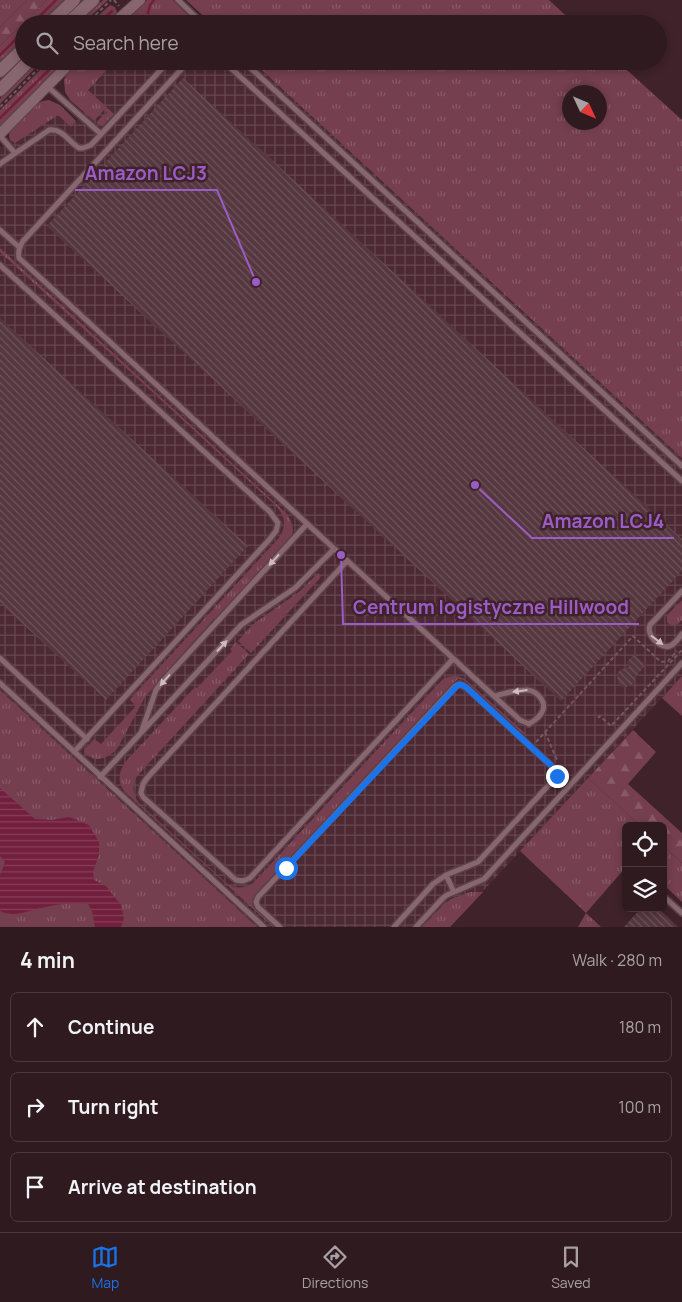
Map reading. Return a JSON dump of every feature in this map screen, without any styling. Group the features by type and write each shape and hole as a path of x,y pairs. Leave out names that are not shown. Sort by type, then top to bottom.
{"main road":[{"path":"58,15 74,0"},
{"path":"77,15 93,0"},
{"path":"0,71 15,57"},
{"path":"0,90 20,70"}],"street":[{"path":"123,15 140,0"},
{"path":"0,135 63,70"}],"lane":[{"path":"178,0 194,15"},
{"path":"0,164 53,129 58,130 75,145 83,148 91,145 161,70"},
{"path":"181,70 22,241 18,252 20,258 24,264 494,696 524,723 534,722 543,709 540,697 526,689 494,696"},
{"path":"233,70 682,481"},
{"path":"253,70 682,466"},
{"path":"47,86 101,134"},
{"path":"0,135 15,153"},
{"path":"0,230 19,247"},
{"path":"0,265 270,512 278,523 276,530 269,540 74,752"},
{"path":"141,733 156,690 161,683 307,524"},
{"path":"100,776 241,625 295,588 334,549"},
{"path":"347,561 147,778 141,792 143,797 236,880 243,881 250,878 454,659"},
{"path":"682,591 650,625 649,629 650,635 656,641 668,646 682,634"},
{"path":"0,658 87,739"},
{"path":"416,927 443,898 480,881 489,874 682,663"},
{"path":"0,683 264,927"},
{"path":"280,927 258,907 256,902 258,898 455,686 460,684 558,773 478,862 433,884 394,927"},
{"path":"446,876 454,892"},
{"path":"667,900 682,913"}],"path":[{"path":"95,15 111,0"},
{"path":"0,107 37,70"},
{"path":"531,748 633,636 661,662 668,661 682,646"},
{"path":"598,718 600,716 611,726 682,650"}],"shaded area":[{"path":"83,70 274,70 682,435 682,676 450,927 248,927 0,698 0,146 4,147 11,141 10,135 61,107 76,122 85,111"},
{"path":"0,788 35,819 52,820 69,817 89,825 99,842 99,855 93,872 94,880 106,886 121,905 124,918 121,927 95,927 92,911 88,904 59,904 16,914 0,911 0,875 5,862 0,856"}],"green space":[{"path":"0,0 27,0 0,27"},
{"path":"27,0 47,0 32,15 15,15 15,31 0,46 0,27"},
{"path":"47,0 65,0 49,15 32,15"},
{"path":"103,0 108,0 92,15 87,15"},
{"path":"147,0 173,0 188,15 131,15"},
{"path":"186,0 549,0 565,15 202,15"},
{"path":"110,5 115,7 117,12 116,15 99,15"},
{"path":"15,31 15,47 0,62 0,46"},
{"path":"29,70 33,70 0,104 0,99"},
{"path":"40,70 56,70 0,128 0,110"},
{"path":"70,70 107,70 88,90 114,114 102,126 96,123 107,113 104,110 94,121 70,100 65,92 64,80"},
{"path":"262,70 627,70 682,120 682,458"},
{"path":"49,100 60,105 76,121 71,127 58,115 15,143 10,140 10,130 36,104"},
{"path":"0,248 287,514 292,526 291,538 216,621 214,619 145,697 117,749 105,758 92,758 84,752 85,749 94,739 101,744 136,706 130,700 131,698 277,540 284,527 283,518 276,506 0,252"},
{"path":"318,573 321,575 320,578 251,653 238,641 252,625 300,591"},
{"path":"682,600 682,620 678,624 671,626 667,622 667,615"},
{"path":"236,642 249,654 137,776 134,783 135,796 139,803 226,883 233,886 240,888 253,883 443,679 455,676 466,680 528,736 522,733 464,680 458,679 255,897 252,904 275,927 273,927 125,792 120,784 122,767 128,759 195,687 197,688 232,651 230,649"},
{"path":"682,676 682,716 662,698"},
{"path":"0,690 257,927 0,927"},
{"path":"633,730 656,752 628,784 682,833 682,863 667,850 667,822 637,822 588,778"},
{"path":"588,778 637,822 622,822 622,872 586,913 520,851"},
{"path":"667,850 682,863 682,902 667,888"},
{"path":"470,892 483,892 450,927 422,927 444,904 451,899"},
{"path":"586,913 601,927 578,927"}],"building":[{"path":"183,78 682,539 682,571 561,701 47,226"},
{"path":"0,318 248,546 106,700 0,603"},
{"path":"634,654 646,665 635,677 634,683 622,687 618,683 617,674 620,670 630,666 627,662"},
{"path":"637,912 662,912 678,927 624,927"}],"waterway":[{"path":"41,15 56,0"},
{"path":"148,13 150,5 154,0"},
{"path":"108,15 112,11"},
{"path":"0,55 15,40"},
{"path":"0,118 49,70"}],"place":[{"name":"Amazon LCJ3","path":"256,282"},
{"name":"Amazon LCJ4","path":"475,485"},
{"name":"Centrum logistyczne Hillwood","path":"341,555"}],"route":[{"path":"286,868 455,686 460,684 468,689 556,770 557,776"}]}
